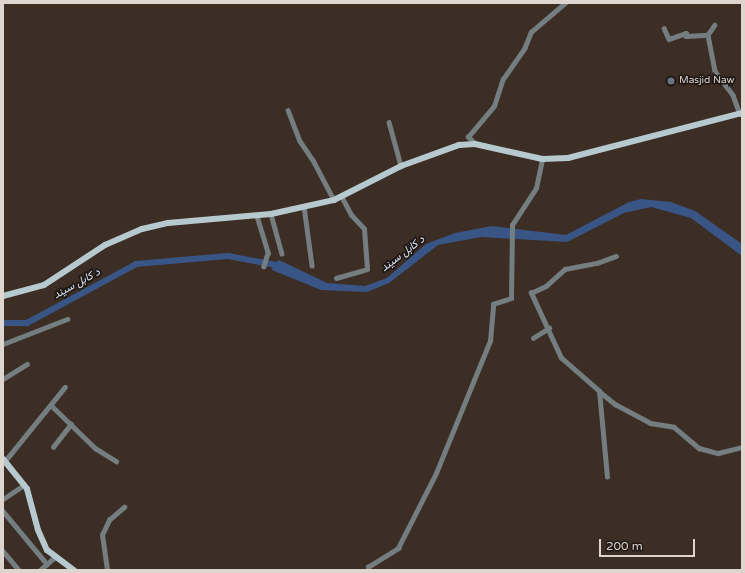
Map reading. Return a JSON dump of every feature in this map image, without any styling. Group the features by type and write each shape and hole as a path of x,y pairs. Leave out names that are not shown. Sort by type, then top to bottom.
{"main road":[{"path":"3,296 44,285 105,244 142,229 168,223 271,214 334,200 401,166 459,145 475,144 542,159 591,154 741,114"},
{"path":"4,460 24,485 38,530 48,550 55,557 74,570"}],"street":[{"path":"475,144 468,136 494,106 503,79 524,49 531,32 565,3"},
{"path":"714,25 708,34 715,71 732,95 741,114"},
{"path":"664,28 669,39 686,33 686,36 708,34"},
{"path":"288,110 300,141 316,165 334,200"},
{"path":"389,122 401,166"},
{"path":"368,570 368,567 398,548 436,473 490,341 493,304 511,298 512,225 536,188 542,159"},
{"path":"336,278 368,269 364,229 351,215 341,196"},
{"path":"304,206 312,265"},
{"path":"271,214 282,254"},
{"path":"257,216 268,253 264,266"},
{"path":"616,256 597,263 564,269 546,286 531,293 549,328 561,358 615,404 650,423 674,427 699,448 718,453 742,447"},
{"path":"3,344 67,319"},
{"path":"533,338 549,328"},
{"path":"3,380 27,364"},
{"path":"4,460 65,387"},
{"path":"599,391 607,477"},
{"path":"51,405 96,448 116,461"},
{"path":"53,447 71,424"},
{"path":"3,499 24,485"},
{"path":"107,570 102,535 109,520 124,507"},
{"path":"3,511 47,564"},
{"path":"3,551 19,570"},
{"path":"40,570 55,557"}],"water":[{"path":"641,199 671,202 695,211 742,244 742,256 691,218 651,207 624,213 567,242 481,237 438,245 389,283 367,292 321,290 272,270 273,264 279,260 327,283 365,286 387,278 426,244 455,233 492,226 566,235 629,202"}],"waterway":[{"name":"د کابل سيند","path":"3,323 27,323 136,264 228,256 281,266"}],"place":[{"name":"Masjid Naw","path":"671,81"}]}
